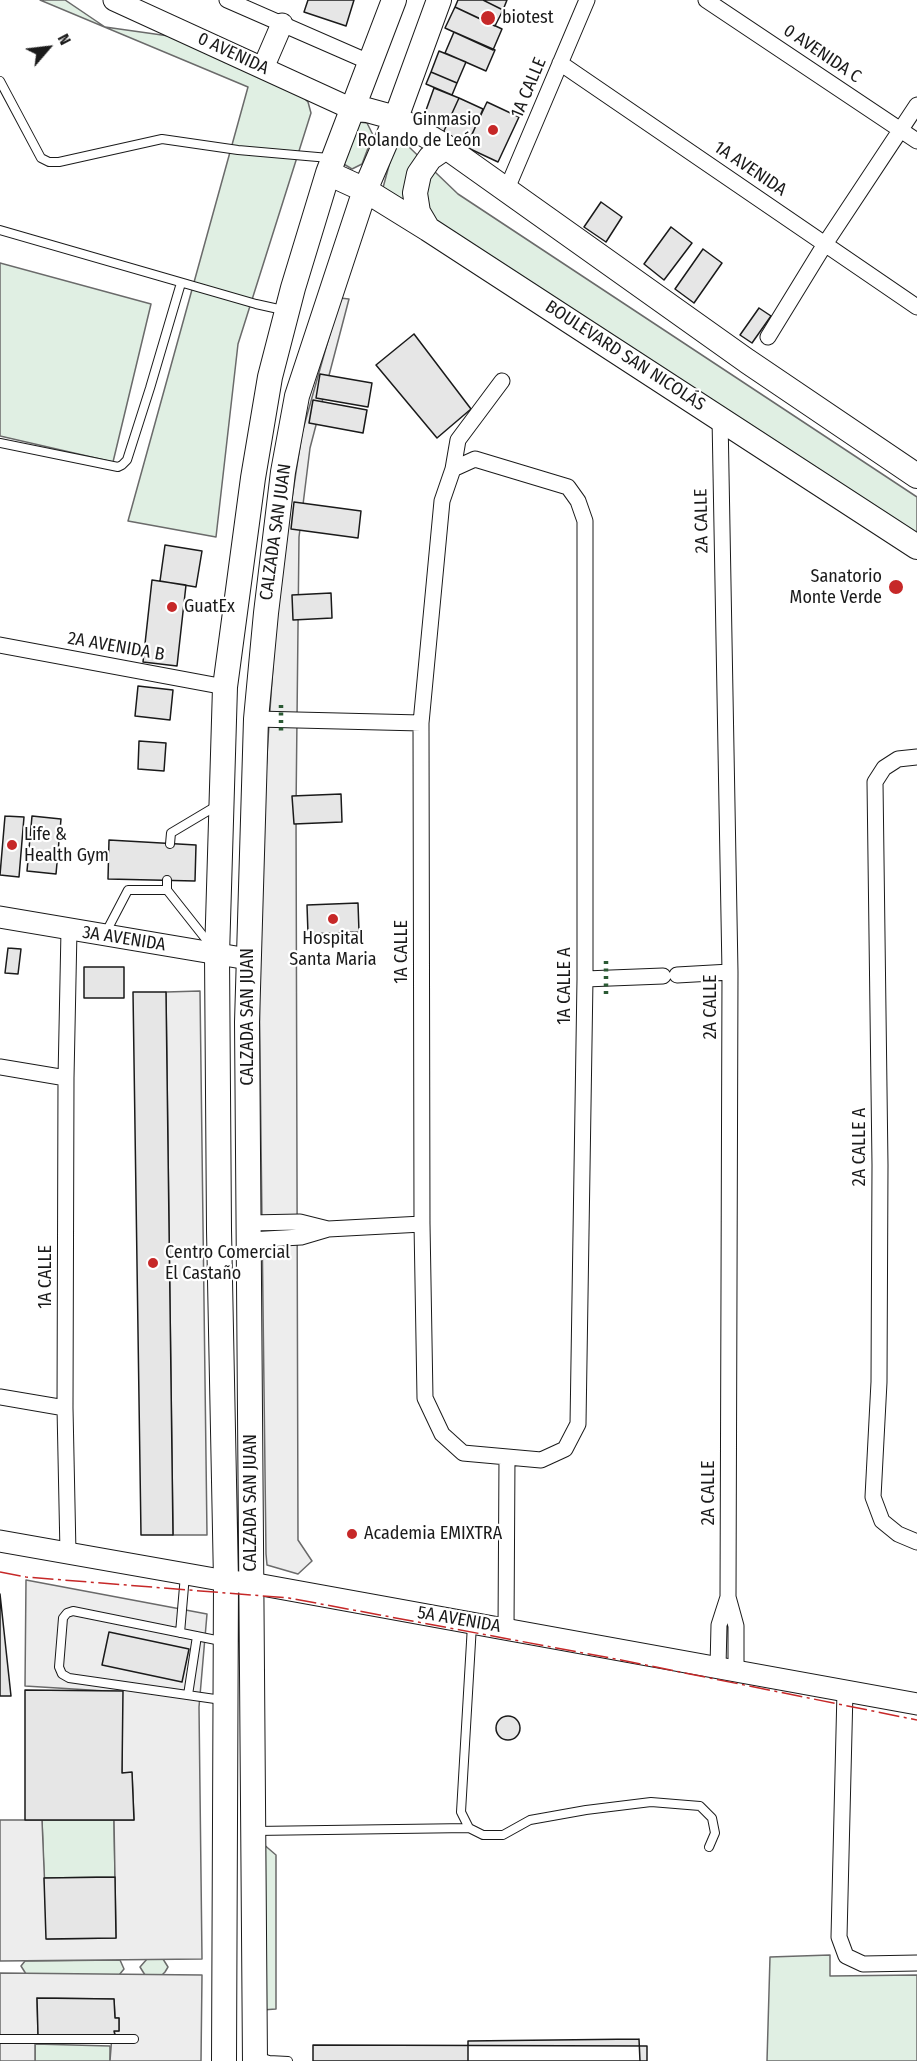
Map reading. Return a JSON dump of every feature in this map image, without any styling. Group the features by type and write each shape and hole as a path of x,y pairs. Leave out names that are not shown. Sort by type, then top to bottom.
{"main road":[{"name":"CALZADA SAN JUAN","path":"224,2061 226,1581 219,1241 217,955 225,687 253,478 270,377 330,166 394,0"},
{"name":"CALZADA SAN JUAN","path":"255,2058 247,1022 256,719 283,472 297,396 365,190 396,118 439,0"},
{"path":"352,109 367,110 396,118 446,147 737,354 917,477"},
{"path":"428,229 418,212 415,193 419,174 430,158 446,147"},
{"name":"BOULEVARD SAN NICOLÁS","path":"330,166 917,547"}],"street":[{"name":"0 AVENIDA","path":"114,0 352,109"},
{"path":"227,0 369,62"},
{"path":"262,15 267,0"},
{"name":"1A CALLE","path":"506,191 587,0"},
{"name":"0 AVENIDA C","path":"706,0 917,141"},
{"path":"263,68 282,24"},
{"name":"1A AVENIDA","path":"560,63 917,307"},
{"path":"768,337 825,244 917,105"},
{"name":"1A CALLE","path":"502,381 458,440 453,469 442,501 421,723 422,1224 425,1398 442,1434 463,1454 507,1457"},
{"name":"2A CALLE","path":"720,417 730,972 728,1597 736,1626 727,1669"},
{"name":"1A CALLE A","path":"453,469 475,459 568,487 578,501 585,521 585,980 578,1424 565,1449 541,1460 507,1457"},
{"name":"2A AVENIDA B","path":"0,645 225,687"},
{"path":"256,719 421,723"},
{"name":"2A CALLE A","path":"917,757 898,759 884,768 875,782 880,1166 879,1382 873,1497 882,1521 898,1534 917,1542"},
{"name":"3A AVENIDA","path":"0,917 248,959"},
{"name":"1A CALLE","path":"68,1553 65,1408 69,930"},
{"path":"585,980 730,972"},
{"path":"0,1067 66,1078"},
{"path":"249,1231 301,1237 328,1229 422,1224"},
{"path":"0,1397 65,1408"},
{"path":"506,1629 507,1457"},
{"name":"5A AVENIDA","path":"0,1541 226,1581 251,1582 917,1704"},
{"path":"845,1691 838,1937 846,1956 863,1964 917,1963"}],"lane":[{"path":"0,81 41,158 49,162 59,162 162,139 330,166"},
{"path":"0,230 181,283 287,311"},
{"path":"0,443 118,467 122,465 127,460 181,283"},
{"path":"170,844 171,833 222,803"},
{"path":"167,880 167,890 217,955"},
{"path":"104,936 128,890 167,890"},
{"path":"180,1633 185,1574"},
{"path":"225,1701 69,1678 62,1674 59,1667 63,1618 67,1613 73,1611 226,1642"},
{"path":"472,1623 461,1812 470,1827 483,1835 503,1835 530,1820 586,1810 651,1802 700,1806 712,1818 715,1833 709,1847"},
{"path":"188,1695 197,1636"},
{"path":"253,1831 470,1827"},
{"path":"0,2039 134,2039"},
{"path":"255,2058 288,2061"}],"green space":[{"path":"40,0 65,0 105,27 169,36 298,92 308,102 311,113 238,344 216,537 128,521 248,87"},
{"path":"359,122 367,123 373,135 362,164 352,169 342,163"},
{"path":"395,143 409,147 458,194 917,497 917,538 380,199"},
{"path":"0,263 151,304 113,462 0,436"},
{"path":"42,1820 114,1820 115,1877 44,1878"},
{"path":"262,1843 276,1855 276,2009 262,2010"},
{"path":"830,1955 830,1976 917,1975 917,2061 767,2061 770,1957"},
{"path":"147,1959 163,1959 168,1967 162,1975 145,1975 140,1967"},
{"path":"120,1960 124,1969 119,1975 26,1974 21,1966 25,1961"},
{"path":"35,2044 110,2046 110,2061 35,2061"}],"shaded area":[{"path":"340,298 349,299 310,448 299,537 296,809 298,1540 312,1561 298,1574 267,1565 266,1554 258,890 278,590 302,433"},
{"name":"Centro Comercial El Castaño","path":"200,991 207,1535 173,1535 166,992"},
{"path":"26,1580 207,1614 199,1707 202,1959 0,1961 0,1820 42,1820 47,1939 116,1938 114,1820 134,1820 132,1773 122,1773 122,1692 25,1686"},
{"path":"0,1973 202,1975 201,2061 110,2061 112,2035 115,2035 114,2031 119,2031 119,2018 115,2018 114,1999 37,1998 38,2035 35,2044 35,2061 0,2061"}],"building":[{"path":"308,0 354,0 346,26 304,12"},
{"name":"biotest","path":"458,0 483,0 503,10 495,26 455,7"},
{"path":"483,0 507,0 503,10"},
{"path":"455,7 502,29 493,50 445,28"},
{"path":"454,32 495,50 486,71 445,53"},
{"path":"439,51 466,62 457,83 431,72"},
{"path":"431,72 457,83 452,95 426,84"},
{"path":"434,88 459,98 443,133 425,113"},
{"path":"459,98 483,109 468,144 443,133"},
{"name":"Ginmasio Rolando de León","path":"487,102 519,117 498,162 466,147"},
{"path":"601,202 622,217 606,242 584,227"},
{"path":"671,227 692,243 664,280 644,264"},
{"path":"703,249 722,263 694,303 675,289"},
{"path":"759,308 771,316 752,343 740,335"},
{"path":"414,334 471,409 437,438 376,365"},
{"path":"320,374 372,383 368,407 316,398"},
{"path":"313,400 367,410 363,433 309,423"},
{"path":"294,502 361,511 358,538 291,529"},
{"path":"165,545 202,551 196,587 160,581"},
{"path":"152,580 186,585 177,666 143,662"},
{"path":"331,593 332,618 293,620 292,595"},
{"path":"138,686 173,690 170,720 135,716"},
{"path":"139,741 166,743 164,771 138,769"},
{"path":"341,794 342,822 294,824 292,796"},
{"name":"Life & Health Gym","path":"5,816 24,817 19,877 0,875"},
{"path":"32,816 61,819 56,874 27,871"},
{"path":"109,840 196,845 195,881 108,879"},
{"name":"Hospital Santa Maria","path":"358,903 359,932 308,934 307,905"},
{"path":"8,948 21,949 18,974 5,973"},
{"path":"84,967 124,967 124,998 84,998"},
{"name":"Centro Comercial El Castaño","path":"133,992 166,992 173,1535 141,1535"},
{"path":"0,1594 11,1696 0,1696"},
{"path":"109,1632 189,1649 182,1682 102,1665"},
{"path":"25,1690 123,1691 122,1773 132,1772 134,1820 25,1820"},
{"path":"508,1716 517,1719 520,1728 517,1737 508,1740 499,1737 496,1728 499,1719"},
{"path":"115,1877 116,1938 46,1939 44,1878"},
{"path":"37,1998 114,1999 115,2018 119,2018 119,2031 114,2031 115,2035 38,2035"},
{"path":"639,2039 640,2061 468,2061 468,2041"},
{"path":"313,2045 647,2046 647,2061 313,2061"}],"hedge":[{"path":"281,705 281,733"},
{"path":"606,961 606,996"}],"power":[{"path":"0,1572 26,1577 289,1598 621,1660 917,1720"}],"place":[{"name":"biotest","path":"488,18"},
{"name":"Ginmasio Rolando de León","path":"493,130"},
{"name":"Sanatorio Monte Verde","path":"896,587"},
{"name":"GuatEx","path":"172,607"},
{"name":"Life & Health Gym","path":"12,845"},
{"name":"Hospital Santa Maria","path":"333,919"},
{"name":"Centro Comercial El Castaño","path":"153,1263"},
{"name":"Academia EMIXTRA","path":"352,1534"}]}
